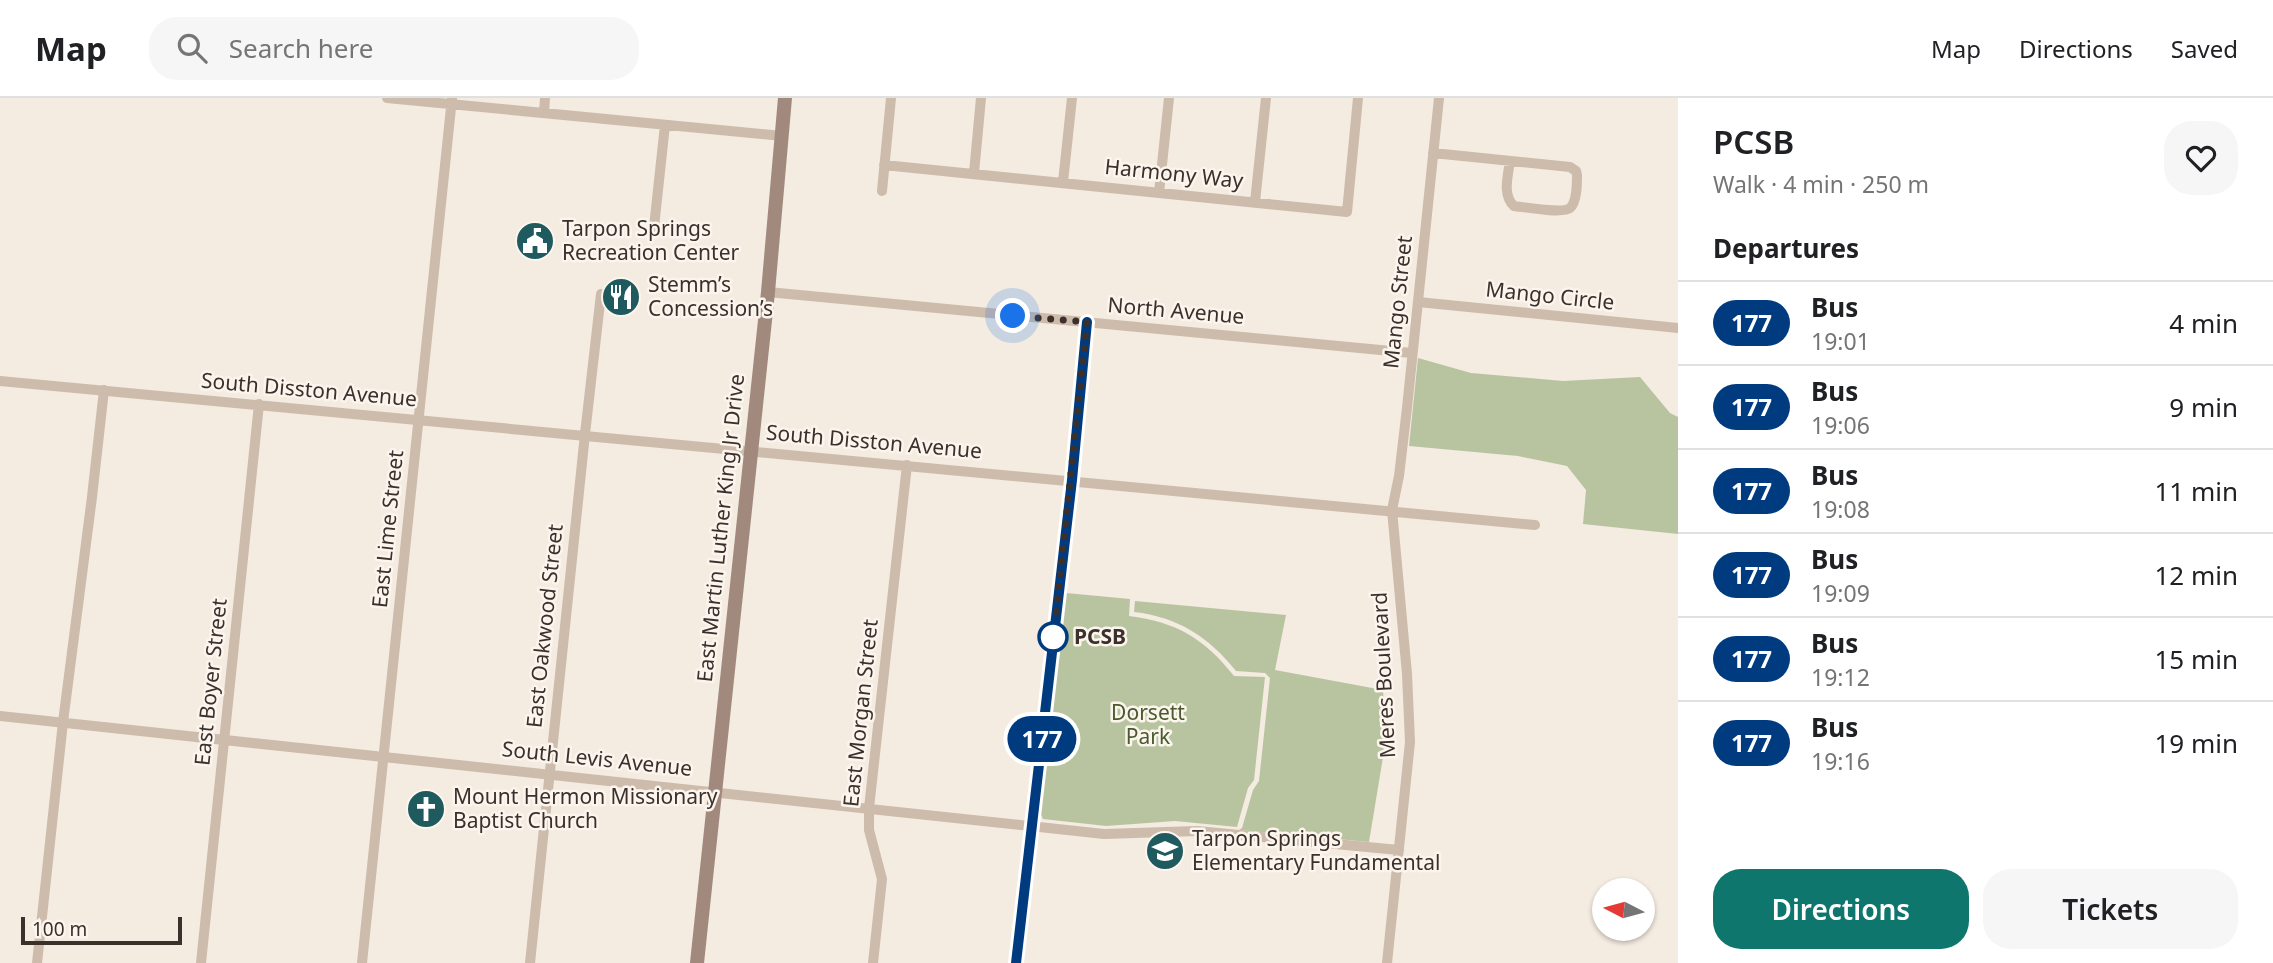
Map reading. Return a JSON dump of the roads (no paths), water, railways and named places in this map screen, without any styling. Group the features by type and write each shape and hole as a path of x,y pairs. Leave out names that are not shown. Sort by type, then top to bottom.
{"street":[{"path":"387,98 452,102 782,136"},
{"path":"544,113 545,98"},
{"name":"East Martin Luther King Jr Drive","path":"697,963 768,292 785,98"},
{"path":"882,191 891,98"},
{"path":"974,173 981,98"},
{"path":"1063,183 1072,98"},
{"path":"1159,193 1169,98"},
{"path":"1255,202 1266,98"},
{"name":"Harmony Way","path":"884,165 1347,212 1358,98"},
{"name":"Mango Street","path":"1392,510 1399,476 1439,98"},
{"name":"East Lime Street","path":"362,963 452,102"},
{"path":"654,227 665,125"},
{"path":"1433,153 1510,161 1573,169 1577,182 1572,207 1563,211 1510,203 1507,197 1510,161"},
{"name":"North Avenue","path":"768,292 1412,353"},
{"name":"East Oakwood Street","path":"530,963 601,294"},
{"name":"Mango Circle","path":"1418,302 1678,328"},
{"path":"1016,963 1072,480 1087,322"},
{"name":"South Disston Avenue","path":"0,381 1535,525"},
{"path":"37,963 63,722 104,390"},
{"name":"East Boyer Street","path":"201,963 259,404"},
{"name":"East Morgan Street","path":"873,963 882,879 869,830 869,808 907,465"},
{"name":"Meres Boulevard","path":"1387,963 1410,742 1407,674 1392,510"},
{"name":"South Levis Avenue","path":"0,716 1104,834 1197,831 1399,850"}],"place":[{"name":"Tarpon Springs Recreation Center","path":"535,241"},
{"name":"Stemm’s Concession’s","path":"621,297"},
{"name":"PCSB","path":"1053,637"},
{"name":"Mount Hermon Missionary Baptist Church","path":"426,809"},
{"name":"Tarpon Springs Elementary Fundamental","path":"1165,851"}],"park label":[{"name":"Dorsett Park","path":"1148,725"}]}
